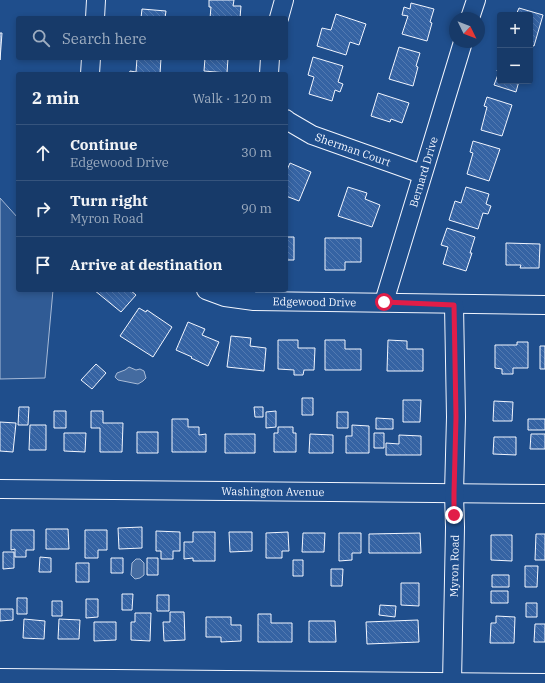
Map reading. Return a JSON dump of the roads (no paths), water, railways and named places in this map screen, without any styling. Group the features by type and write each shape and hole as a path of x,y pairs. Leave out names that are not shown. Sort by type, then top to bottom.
{"street":[{"path":"95,16 96,0"},
{"path":"280,16 284,0"},
{"path":"472,12 476,0"},
{"name":"Bernard Drive","path":"384,302 461,48"},
{"path":"90,72 92,60"},
{"path":"269,72 270,60"},
{"name":"Sherman Court","path":"288,121 312,135 422,174"},
{"name":"Edgewood Drive","path":"211,292 225,297 254,301 384,302 454,305 545,305"},
{"name":"Myron Road","path":"452,683 456,417 454,305"},
{"name":"Washington Avenue","path":"0,489 545,494"},
{"path":"0,678 545,683"}]}
